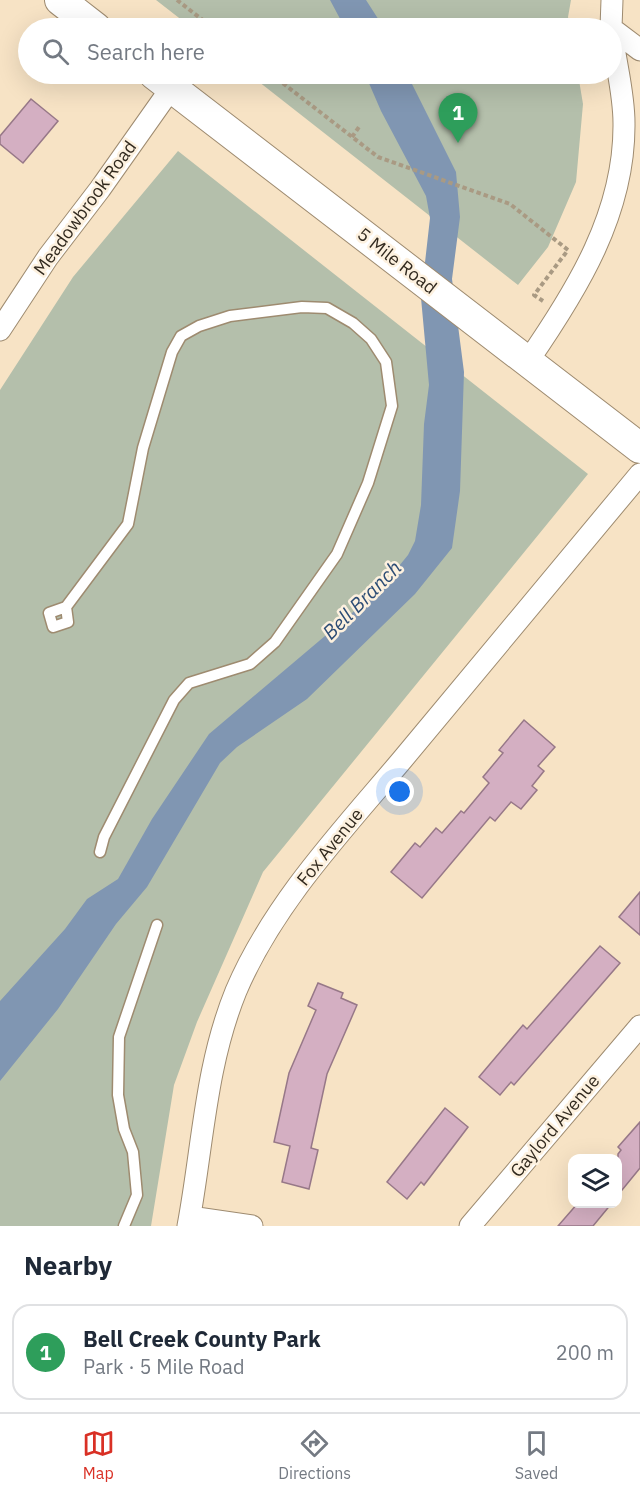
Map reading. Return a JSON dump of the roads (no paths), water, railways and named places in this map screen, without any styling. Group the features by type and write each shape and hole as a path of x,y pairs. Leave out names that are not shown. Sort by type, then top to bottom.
{"main road":[{"path":"60,0 83,18"},
{"name":"5 Mile Road","path":"168,84 640,447"}],"street":[{"path":"611,18 612,0"},
{"path":"622,37 640,50"},
{"name":"Meadowbrook Road","path":"0,330 48,257 100,189 161,84"},
{"path":"528,361 584,273 603,233 623,156 624,122 619,84"},
{"name":"Fox Avenue","path":"189,1221 206,1093 219,1038 236,990 271,926 341,832 640,474"},
{"name":"Gaylord Avenue","path":"470,1226 640,1026"},
{"path":"189,1221 252,1226"}],"lane":[{"path":"66,607 128,524 143,448 172,352 181,336 199,326 230,316 302,307 327,308 353,323 371,339 386,362 392,406 368,483 337,554 275,642 250,664 189,683 174,700 104,837 100,852"},
{"path":"124,1226 137,1195 132,1152 124,1129 118,1095 119,1036 157,925"}],"water":[{"path":"330,0 366,0 378,18 340,18"},
{"name":"Bell Branch","path":"369,84 412,84 456,172 460,217 452,279 464,372 460,491 452,548 415,594 307,699 237,747 220,763 147,887 116,924 58,1009 0,1081 0,1001 65,929 87,899 118,879 152,819 209,734 351,614 390,577 408,555 415,541 421,505 424,424 429,385 421,298 430,218 426,196"}],"place":[{"name":"Bell Creek County Park","path":"458,143"}]}
